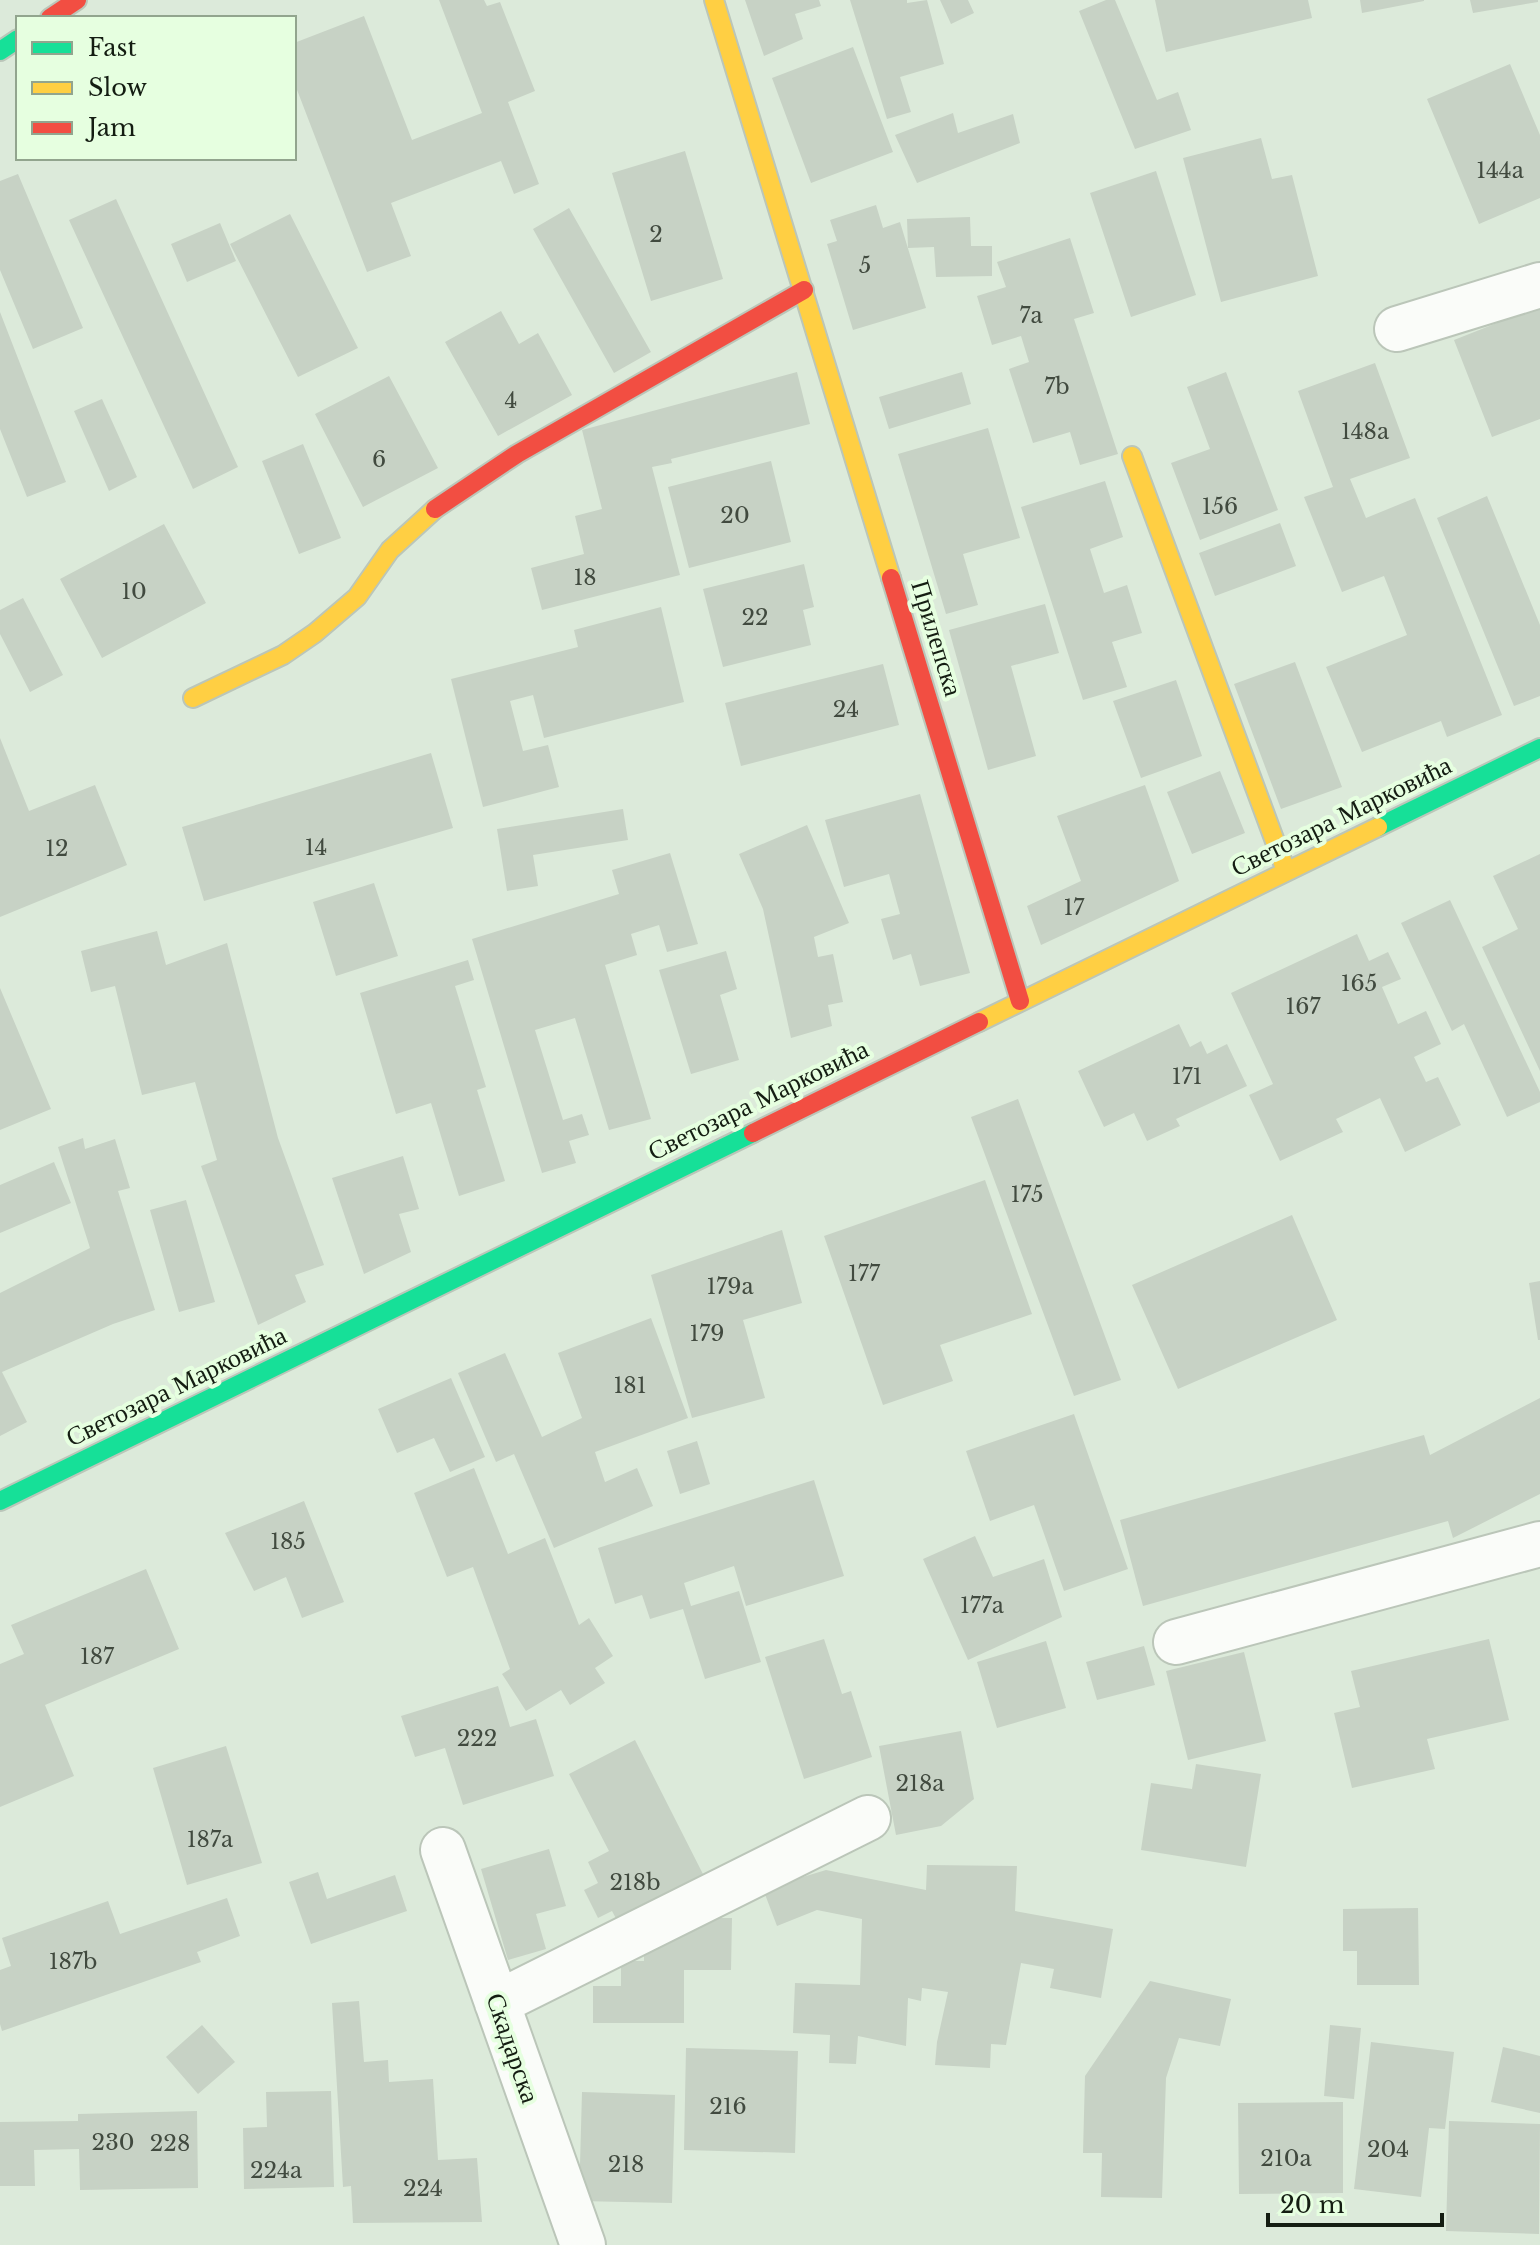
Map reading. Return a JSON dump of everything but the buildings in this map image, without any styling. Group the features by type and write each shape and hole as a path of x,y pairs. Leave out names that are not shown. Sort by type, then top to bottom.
{"street":[{"path":"53,16 77,0"},
{"name":"Прилепска","path":"714,0 1020,1001"},
{"path":"1397,329 1540,285"},
{"path":"193,698 283,655 315,633 357,597 390,550 431,512 517,454 804,290"},
{"path":"1132,456 1286,871"},
{"name":"Светозара Марковића","path":"0,1501 1540,748"},
{"path":"1176,1642 1540,1544"},
{"path":"497,2003 868,1818"},
{"name":"Скадарска","path":"443,1850 583,2245"}],"traffic: fast":[{"path":"0,51 16,40"},
{"path":"1378,827 1540,748"},
{"path":"0,1501 753,1133"}],"traffic: slow":[{"path":"714,0 891,578"},
{"path":"1132,456 1286,871"},
{"path":"193,698 283,655 315,633 357,597 390,550 435,509"},
{"path":"979,1022 1378,827"}],"traffic: jam":[{"path":"53,16 77,0"},
{"path":"435,509 517,454 804,290"},
{"path":"891,578 1020,1001"},
{"path":"753,1133 979,1022"}]}
